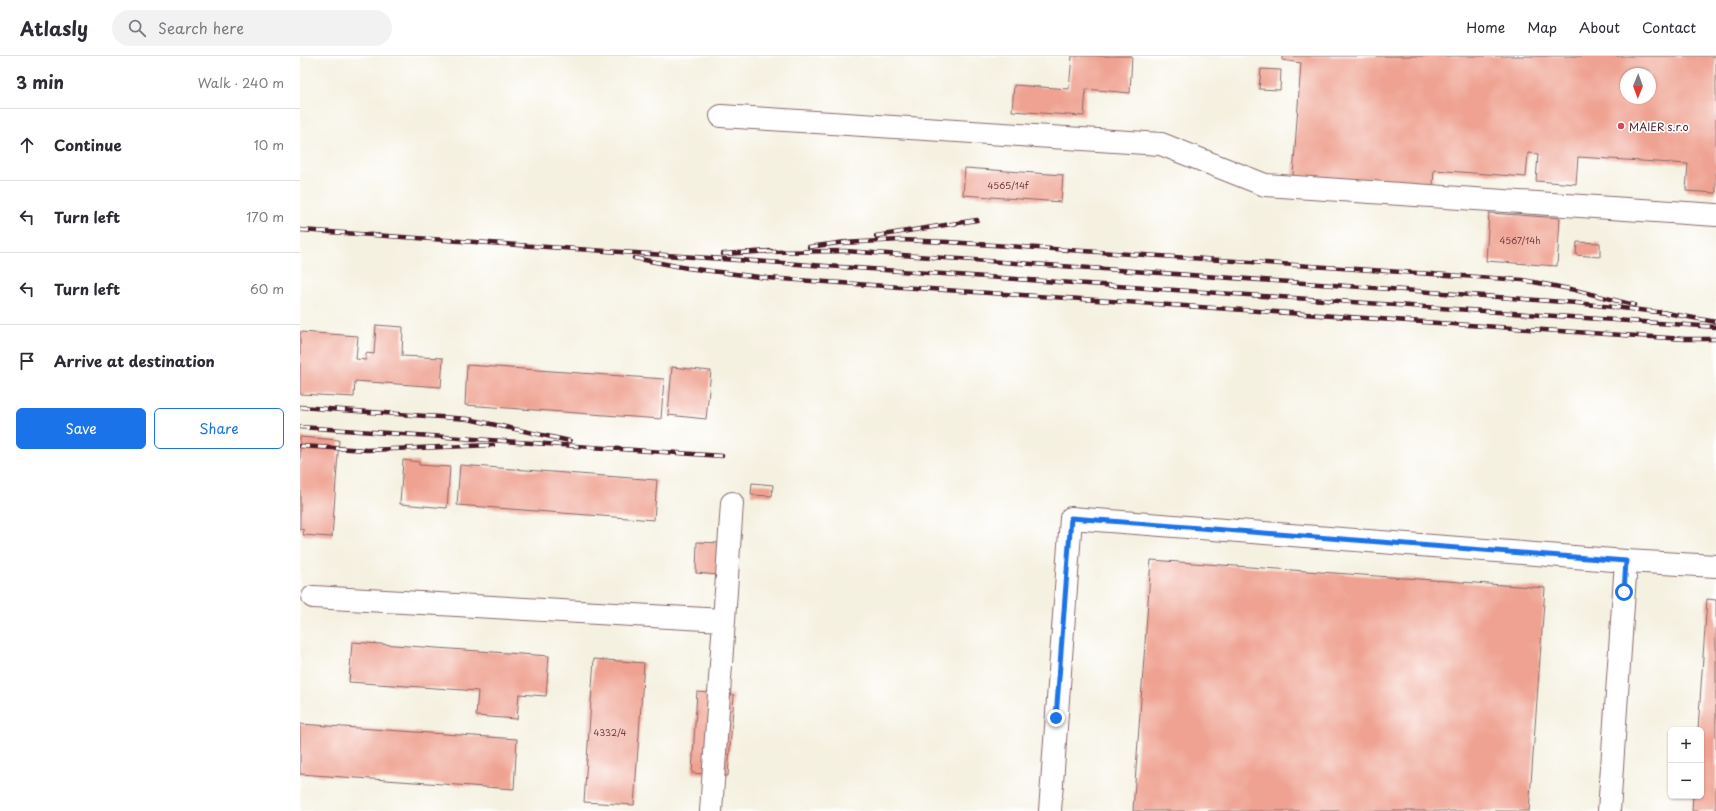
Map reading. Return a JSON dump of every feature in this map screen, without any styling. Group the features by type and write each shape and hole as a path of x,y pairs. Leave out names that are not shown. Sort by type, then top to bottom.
{"lane":[{"path":"721,116 1161,144 1265,186 1716,215"},
{"path":"711,811 732,503"},
{"path":"1050,811 1071,518 1626,561 1716,566"},
{"path":"1609,811 1626,561"},
{"path":"313,597 723,620"}],"building":[{"path":"1072,56 1132,56 1130,93 1086,89 1084,116 1012,111 1014,85 1069,89"},
{"path":"1282,56 1716,56 1716,193 1686,191 1688,164 1578,157 1576,184 1536,181 1538,154 1528,153 1526,177 1434,170 1433,186 1293,176 1301,63 1282,60"},
{"path":"1261,69 1281,70 1280,90 1259,89"},
{"path":"965,168 1063,175 1061,202 963,195"},
{"path":"1489,213 1560,218 1557,266 1486,261"},
{"path":"1577,242 1600,243 1600,257 1576,255"},
{"path":"376,325 403,327 402,356 443,358 441,387 355,381 354,397 300,394 300,332 358,336 356,359 366,360 366,353 374,354"},
{"path":"467,365 664,379 661,419 465,405"},
{"path":"672,367 711,371 706,419 668,415"},
{"path":"300,437 339,440 332,537 303,535 304,530 300,529"},
{"path":"403,460 419,462 419,465 450,467 447,508 400,504"},
{"path":"460,465 657,480 654,520 457,505"},
{"path":"752,483 773,485 772,496 751,495"},
{"path":"697,542 720,543 718,575 696,573"},
{"path":"1151,560 1545,588 1529,811 1133,811"},
{"path":"1707,599 1716,600 1716,811 1692,811 1693,799 1704,799 1704,727 1698,727"},
{"path":"352,642 549,656 546,696 519,694 517,719 476,716 478,691 349,682"},
{"path":"594,659 644,663 634,805 584,802"},
{"path":"697,692 734,695 728,776 692,773"},
{"path":"300,724 517,739 514,789 300,774"}],"railway":[{"path":"876,236 977,220"},
{"path":"300,230 1716,327"},
{"path":"842,243 901,240 948,242 1523,280 1575,290 1634,305"},
{"path":"809,247 846,242"},
{"path":"723,254 771,251"},
{"path":"767,252 845,251 1577,303 1666,313"},
{"path":"634,258 687,268 767,278 1528,329 1685,339 1716,339"},
{"path":"1661,312 1716,322"},
{"path":"300,407 468,419 570,441"},
{"path":"300,427 722,456"},
{"path":"300,446 367,450 493,445"}],"place":[{"name":"MAIER s.r.o","path":"1621,126"}],"route":[{"path":"1056,718 1071,518 1626,561 1624,592"}]}
